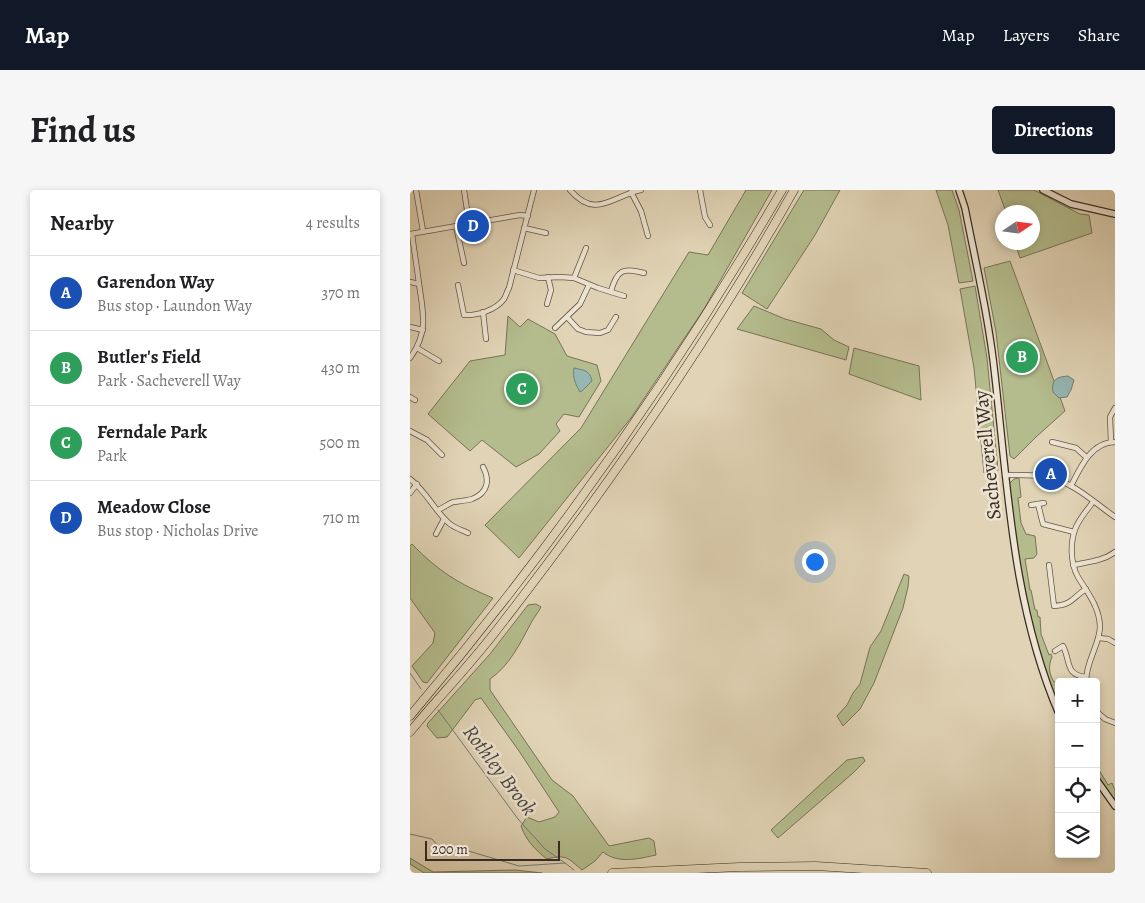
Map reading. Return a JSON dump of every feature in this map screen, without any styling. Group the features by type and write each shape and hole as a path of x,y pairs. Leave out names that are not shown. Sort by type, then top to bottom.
{"highway":[{"path":"410,716 460,658 574,509 636,423 701,325 782,190"},
{"path":"410,732 494,633 583,516 666,398 794,190"},
{"path":"612,873 739,867 816,866 927,873"},
{"path":"663,873 686,870"}],"street":[{"path":"416,190 424,231"},
{"path":"464,190 469,223"},
{"path":"458,285 464,315 470,316 492,309 504,300 534,190"},
{"path":"570,190 576,198 586,204 596,206 607,204 631,192 641,190"},
{"path":"700,190 706,217 710,225"},
{"name":"Sacheverell Way","path":"959,190 965,208 990,342 1014,548 1041,667 1055,704"},
{"path":"1043,190 1071,204 1115,214"},
{"path":"631,192 641,211 648,236"},
{"path":"410,358 417,348 423,330 424,316 411,234 520,215 528,216"},
{"path":"456,226 464,263"},
{"path":"524,228 546,232"},
{"path":"574,278 586,248"},
{"path":"513,270 539,278 574,278 589,285 624,296"},
{"path":"611,291 615,277 618,274 630,270 644,272"},
{"path":"547,304 550,290 548,277"},
{"path":"410,282 419,284"},
{"path":"555,328 580,304 589,285"},
{"path":"483,312 486,338"},
{"path":"567,317 578,329 586,332 600,333 608,330 616,317"},
{"path":"410,327 423,330"},
{"path":"417,348 439,361"},
{"path":"1071,486 1086,457 1095,449 1113,442 1110,417 1115,408"},
{"path":"411,428 442,455"},
{"path":"1052,442 1076,448 1086,457"},
{"path":"1058,450 1059,443"},
{"path":"438,510 450,503 474,499 484,490 488,484 488,475 483,467"},
{"path":"1004,475 1047,477 1071,486 1115,516"},
{"path":"410,479 417,484 444,519 468,533"},
{"path":"410,493 417,484"},
{"path":"1086,678 1088,662 1098,638 1100,626 1096,607 1076,574 1073,564 1072,544 1076,527 1093,502"},
{"path":"1031,505 1044,503"},
{"path":"1038,504 1043,524 1074,532"},
{"path":"436,534 444,519"},
{"path":"1073,564 1109,559 1115,552"},
{"path":"1049,565 1054,606 1065,606 1086,589"},
{"path":"1098,638 1108,639 1115,643"},
{"path":"1055,651 1064,646 1072,673 1083,678"},
{"path":"1100,715 1115,723"},
{"path":"1100,785 1115,806"}],"green space":[{"path":"746,190 772,190 704,309 631,418 519,558 485,525 581,428 689,252 708,255"},
{"path":"804,190 840,190 815,235 767,309 742,293"},
{"path":"936,190 952,190 959,210 973,281 959,283 948,225"},
{"path":"998,190 1034,190 1080,214 1089,215 1092,233 1020,258 1017,250 1040,250 1040,205 1003,205"},
{"path":"1010,261 1065,411 1014,459 1010,456 996,332 984,268"},
{"path":"975,286 987,358 998,470 984,473 974,368 960,289"},
{"path":"754,306 785,319 821,329 834,340 849,347 846,360 737,329"},
{"path":"508,316 520,327 528,319 555,334 567,356 597,365 601,381 579,417 564,414 556,424 560,431 539,454 516,467 482,440 470,451 428,414 470,361 505,355"},
{"path":"854,348 919,366 921,400 849,374"},
{"path":"1019,478 1021,497 1018,498 1021,523 1026,534 1035,536 1037,554 1034,558 1025,559 1035,610 1037,610 1038,617 1040,617 1041,634 1049,655 1051,654 1052,657 1050,670 1055,682 1055,697 1040,653 1021,570 1008,485 1014,479"},
{"path":"412,544 431,562 450,576 493,598 427,683 423,682 412,666 433,643 435,633 410,598 410,546"},
{"path":"904,574 909,576 903,608 874,683 860,709 843,726 837,716 847,705 860,684 870,647 881,631"},
{"path":"536,604 541,607 514,654 503,668 490,679 490,690 552,780 573,796 609,846 649,838 654,841 656,855 635,859 622,859 609,856 603,852 595,861 582,870 563,857 547,859 531,844 521,826 527,817 539,822 555,817 559,812 481,698 475,700 447,737 437,738 427,726 490,654 528,605"},
{"path":"863,757 865,761 853,773 778,838 771,830 847,760"},
{"path":"1100,772 1108,785 1112,783 1115,790 1115,802 1100,781"},
{"path":"410,858 433,872 515,870 542,873 424,873 410,864"}],"water":[{"path":"574,368 588,373 592,381 580,392 574,378"},
{"path":"1068,376 1074,380 1071,390 1067,397 1059,398 1053,392 1054,381"}],"waterway":[{"name":"Rothley Brook","path":"410,673 421,689"},
{"name":"Rothley Brook","path":"438,710 518,819 545,849 565,863"},
{"name":"Rothley Brook","path":"410,834 432,839 439,847 465,850 519,866 565,863 574,870"}],"place":[{"name":"Meadow Close","path":"473,226"},
{"name":"Butler's Field","path":"1022,357"},
{"name":"Ferndale Park","path":"522,389"},
{"name":"Garendon Way","path":"1051,474"}]}
